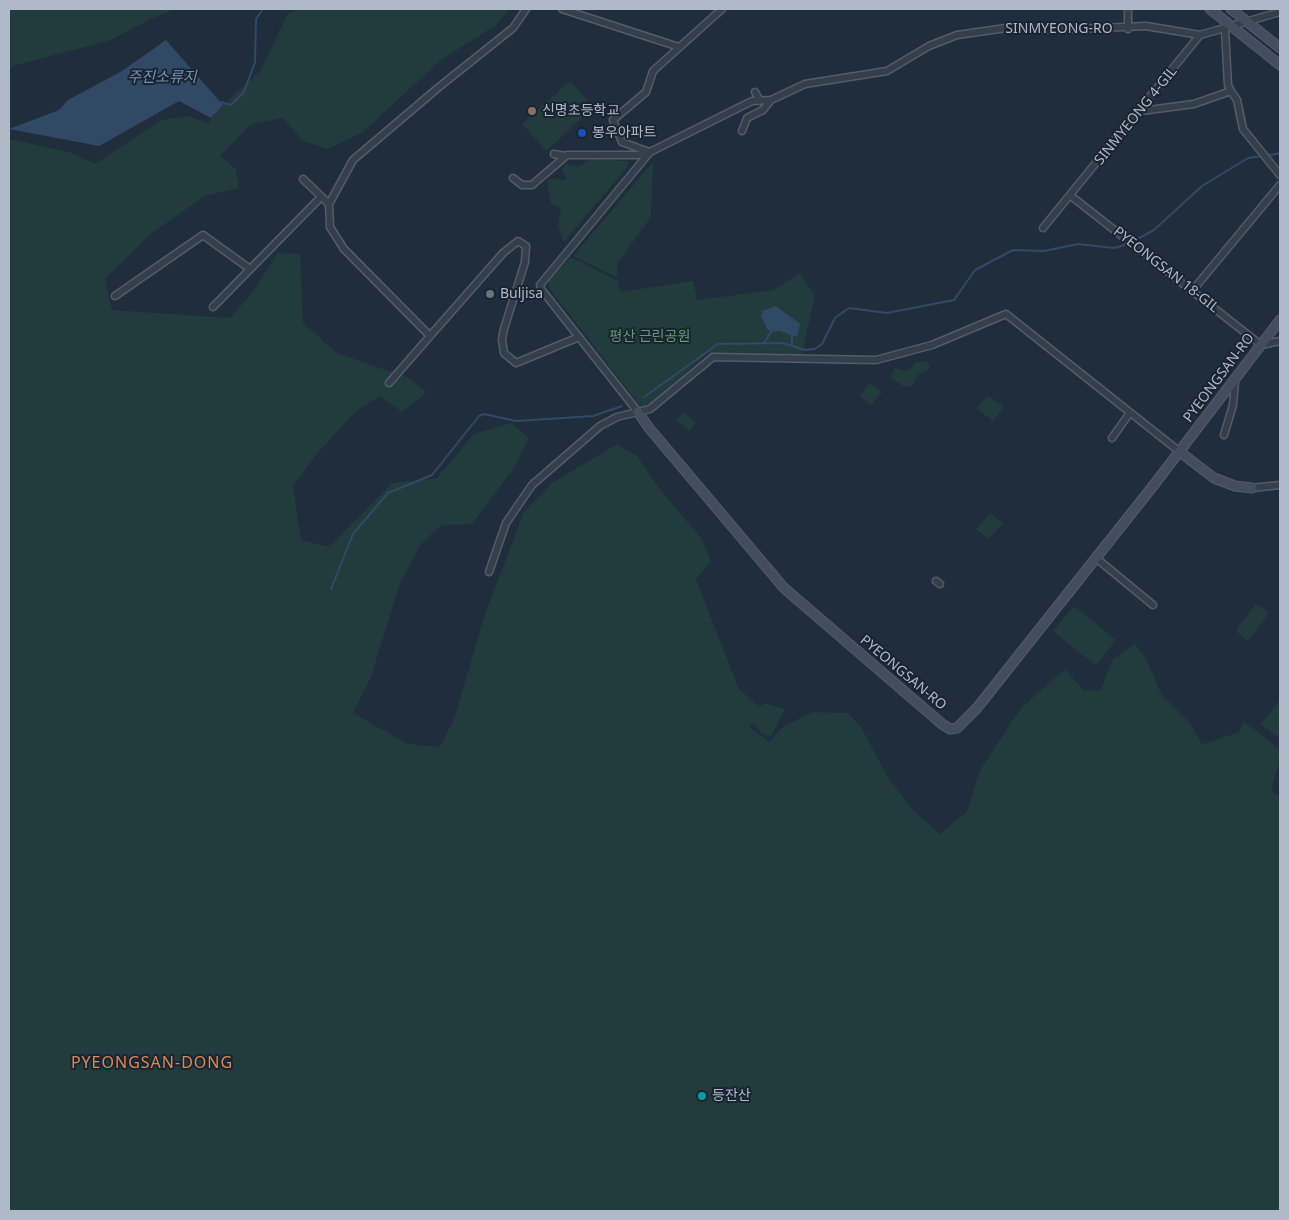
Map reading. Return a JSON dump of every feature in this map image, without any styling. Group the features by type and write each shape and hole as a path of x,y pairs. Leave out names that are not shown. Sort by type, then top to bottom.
{"street":[{"path":"430,336 344,250 330,227 329,204 353,160 439,86 513,28 526,9"},
{"path":"562,9 679,47"},
{"path":"638,412 541,289 540,285 650,152 622,142 613,120 646,92 653,70 722,9"},
{"path":"1128,9 1128,29"},
{"path":"1210,9 1229,29 1280,66"},
{"path":"1231,9 1280,48"},
{"name":"SINMYEONG-RO","path":"554,154 564,156 638,155 650,152 752,101 771,100 805,84 887,71 929,46 957,35 1013,27 1052,30 1128,29 1146,26 1200,35 1229,29 1280,12"},
{"path":"1229,29 1228,85 1237,100 1244,129 1280,175"},
{"name":"SINMYEONG 4-GIL","path":"1044,228 1200,35"},
{"path":"1140,111 1194,104 1231,91"},
{"path":"755,92 760,101"},
{"path":"742,131 747,118 763,110 771,100"},
{"path":"514,178 522,185 532,185 564,156"},
{"path":"303,179 320,198 329,204"},
{"path":"1192,291 1280,185"},
{"name":"PYEONGSAN 18-GIL","path":"1071,196 1261,345"},
{"path":"213,307 320,198"},
{"path":"115,296 203,235 250,269"},
{"path":"389,383 503,253 518,241 526,246 525,262 504,329 502,339 504,353 516,363 579,337"},
{"path":"489,572 506,523 532,485 600,426 617,417 650,409 712,357 876,360 932,345 1006,314 1129,414 1214,478 1235,486 1252,488 1280,485"},
{"name":"PYEONGSAN-RO","path":"638,412 649,428 784,588 816,618 950,728 957,728 968,719 1180,452 1280,320"},
{"path":"1261,345 1280,341"},
{"path":"1224,435 1234,405 1235,379"},
{"path":"1112,438 1129,414"},
{"path":"1096,558 1153,605"}],"green space":[{"path":"9,9 176,9 152,18 111,40 13,66 9,72"},
{"path":"297,9 509,9 496,25 441,60 363,132 328,149 303,141 283,118 250,125 220,156 236,169 239,188 205,196 152,233 105,279 112,310 230,318 252,293 278,253 300,254 303,323 337,353 407,377 427,392 402,412 381,396 357,410 316,455 293,486 301,540 329,547 392,483 437,478 474,434 511,423 529,438 513,469 472,524 441,525 421,544 400,583 371,677 353,713 408,744 440,747 454,719 486,611 524,512 552,483 617,444 637,456 659,488 701,538 711,561 696,579 739,689 760,707 765,703 785,709 771,736 763,734 752,723 749,727 769,742 783,727 813,712 848,713 861,727 888,778 913,810 940,834 967,811 980,770 1021,708 1065,669 1084,691 1101,690 1112,660 1135,644 1147,660 1161,694 1191,724 1202,745 1239,732 1244,721 1280,750 1280,760 1271,790 1280,797 1280,1211 9,1211 9,139 72,153 95,164 161,120 187,116 208,123 223,105 260,71 288,13"},
{"path":"570,81 594,107 546,151 522,124"},
{"path":"590,159 628,161 628,166 564,242 558,226 561,208 551,204 547,181 551,178 565,181 566,178 562,170 565,164 580,166"},
{"path":"653,162 651,217 617,264 618,278 573,256"},
{"name":"평산 근린공원","path":"571,257 618,281 620,292 693,281 697,300 773,290 800,273 815,296 802,354 708,353 649,406 641,407 549,288 549,281"},
{"path":"927,361 930,367 926,372 918,374 912,387 903,386 890,377 895,368 907,371 916,362"},
{"path":"870,383 882,392 871,405 859,396"},
{"path":"988,395 1004,407 993,421 976,408"},
{"path":"683,412 696,422 690,431 676,421"},
{"path":"990,513 1003,523 989,539 976,530"},
{"path":"1256,604 1269,613 1248,641 1238,633 1237,628"},
{"path":"1074,606 1116,640 1096,666 1053,631"},
{"path":"1280,700 1280,739 1261,724"}],"water":[{"name":"주진소류지","path":"166,40 223,105 211,118 179,101 99,146 9,129 59,110 68,100 122,71"},
{"path":"776,306 800,324 797,337 780,331 771,332 767,329 761,316 762,311"}],"waterway":[{"path":"221,102 231,105 244,92 255,62 256,19 263,9"},
{"path":"1266,156 1280,153"},
{"path":"1132,242 1154,230 1202,186 1248,158 1262,156"},
{"path":"644,397 718,344 783,343 805,350 815,349 822,344 835,318 849,308 887,313 954,300 975,270 1013,250 1044,251 1078,244 1114,248 1128,244"},
{"path":"764,343 771,332"},
{"path":"792,335 792,345"},
{"path":"331,589 353,534 388,493 432,475 479,416 484,414 516,421 593,416 622,406"}],"place":[{"name":"신명초등학교","path":"532,111"},
{"name":"봉우아파트","path":"582,133"},
{"name":"Buljisa","path":"490,294"},
{"name":"등잔산","path":"702,1096"}],"district":[{"name":"PYEONGSAN-DONG","path":"152,1063"}]}
